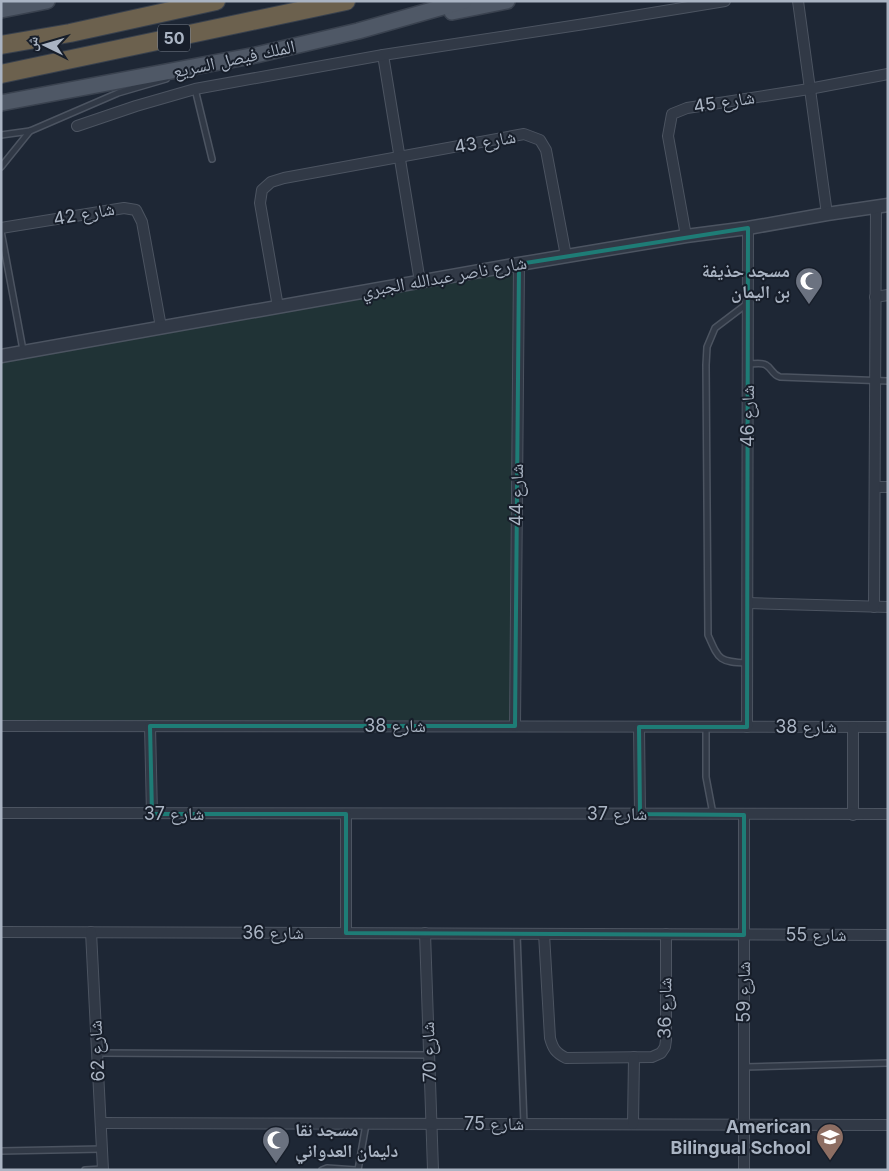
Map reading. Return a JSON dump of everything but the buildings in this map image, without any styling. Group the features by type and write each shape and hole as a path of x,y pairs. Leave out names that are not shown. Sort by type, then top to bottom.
{"highway":[{"path":"70,33 106,15 159,1"},
{"name":"50","path":"1,45 70,33 216,1"},
{"name":"الملك فيصل السريع","path":"1,74 346,1"}],"main road":[{"path":"1,10 47,1"},
{"name":"الملك فيصل السريع","path":"1,103 205,66 308,44 464,1"},
{"path":"408,17 458,12 507,1"}],"street":[{"path":"77,126 136,106 195,90 383,55 725,1"},
{"path":"798,1 827,214"},
{"path":"383,55 420,282"},
{"name":"شارع 45","path":"686,236 668,136 672,114 687,108 809,89 888,74"},
{"name":"شارع 43","path":"278,307 260,203 262,190 271,182 284,178 524,134 540,140 546,150 566,256"},
{"path":"874,607 875,297 882,206"},
{"name":"شارع ناصر عبدالله الجبري","path":"1,356 519,264 882,206"},
{"name":"شارع 42","path":"1,229 124,208 136,210 142,222 161,328"},
{"name":"شارع 46","path":"747,727 748,228"},
{"name":"شارع 44","path":"516,726 519,264"},
{"path":"875,297 888,295"},
{"path":"875,487 888,487"},
{"path":"748,603 888,607"},
{"name":"شارع 38","path":"1,726 888,727"},
{"path":"150,726 152,814"},
{"path":"639,727 640,814"},
{"name":"شارع 38","path":"853,727 853,815"},
{"name":"شارع 37","path":"1,813 888,814"},
{"path":"346,814 346,933"},
{"name":"شارع 59","path":"744,814 744,1170"},
{"name":"شارع 36","path":"1,932 744,935"},
{"name":"شارع 62","path":"91,932 103,1169"},
{"name":"شارع 70","path":"425,934 433,1170"},
{"name":"شارع 36","path":"544,934 550,1038 553,1048 558,1054 566,1058 652,1057 662,1053 665,1047 666,934"},
{"name":"شارع 55","path":"744,935 888,935"},
{"path":"633,1124 634,1057"},
{"name":"شارع 75","path":"101,1123 888,1125"}],"lane":[{"path":"1,135 30,130 118,93 205,66"},
{"path":"195,90 212,159"},
{"path":"1,167 30,130"},
{"path":"1,229 24,352"},
{"path":"748,303 715,328 707,347 706,365 708,635 721,659 730,663 748,663"},
{"path":"748,364 765,364 774,375 780,377 888,381"},
{"path":"706,727 706,777 713,814"},
{"path":"517,934 524,1124"},
{"path":"97,1053 429,1055"},
{"path":"744,1067 888,1063"},
{"path":"278,1123 278,1146"},
{"path":"322,1170 327,1168 357,1170 366,1124"},
{"path":"1,1151 102,1149"},
{"path":"85,1170 103,1169"}],"highlighted area":[{"path":"748,228 747,727 639,727 640,814 744,815 744,935 346,933 346,814 152,814 150,726 515,726 519,264"}],"green space":[{"path":"519,264 515,726 1,726 1,356"}],"place":[{"name":"مسجد حذيفة بن اليمان","path":"809,305"},
{"name":"American Bilingual School","path":"830,1161"},
{"name":"مسجد نقا دليمان العدواني","path":"276,1164"}]}
